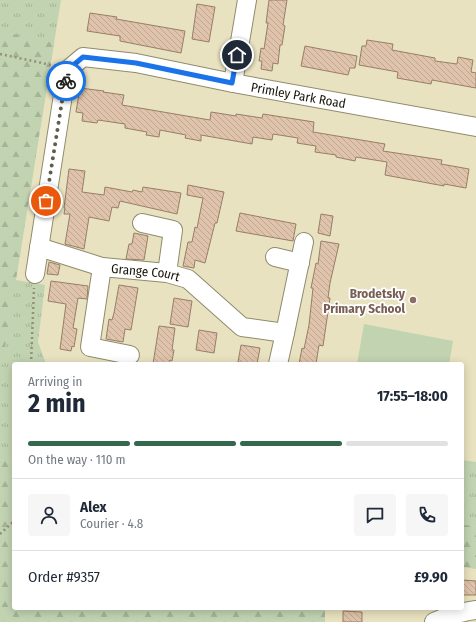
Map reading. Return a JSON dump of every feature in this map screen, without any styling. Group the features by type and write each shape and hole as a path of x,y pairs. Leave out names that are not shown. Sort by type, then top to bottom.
{"street":[{"path":"232,83 247,0"},
{"name":"Primley Park Road","path":"70,68 83,57 136,63 232,83 476,126"},
{"path":"35,274 63,95 70,68"},
{"path":"142,223 172,230 166,274"},
{"path":"278,362 304,242"},
{"name":"Grange Court","path":"39,247 102,267 166,274 188,279 242,327 285,334"},
{"path":"275,257 300,263"},
{"path":"102,267 90,347 130,354"},
{"path":"434,622 464,612 476,610"}],"path":[{"path":"0,54 70,68"},
{"path":"31,362 35,274"},
{"path":"0,534 12,523"}],"green space":[{"path":"0,0 61,0 16,280 45,285 38,342 45,362 12,362 12,463 0,460"},
{"path":"0,31 54,43 0,377"},
{"path":"364,324 453,341 449,362 357,362"},
{"path":"0,460 12,463 12,610 325,610 325,622 0,622"},
{"path":"464,460 476,462 476,527 464,524"},
{"path":"464,524 476,527 476,569 464,567"}],"building":[{"path":"269,0 287,0 283,25 285,26 282,45 280,45 278,64 273,63 272,71 261,69 262,61 259,61 261,48 264,49 268,23 266,23"},
{"path":"197,4 215,7 209,42 192,39"},
{"path":"90,13 185,31 181,53 120,41 120,36 87,31"},
{"path":"367,40 393,44 392,50 435,58 435,61 457,64 458,57 473,60 471,72 476,73 476,88 432,80 431,84 397,78 398,72 359,65 362,46 366,46"},
{"path":"305,46 357,56 355,68 350,68 348,75 301,66"},
{"path":"80,88 124,95 122,105 210,120 211,112 262,118 263,114 314,122 313,132 385,144 383,151 442,160 441,164 469,169 466,188 444,184 444,186 385,175 387,162 356,157 355,161 336,157 336,155 315,152 316,146 297,143 298,138 273,134 272,140 253,137 252,144 201,135 201,141 185,138 186,135 160,130 159,137 146,135 147,132 125,128 125,124 98,120 97,123 82,121 83,113 76,112"},
{"path":"69,169 85,171 82,192 104,195 105,187 132,192 133,190 142,192 143,187 181,193 177,214 120,201 118,208 112,207 109,221 89,217 84,249 65,244 70,214 64,214"},
{"path":"188,185 224,192 217,223 215,223 205,263 195,260 194,268 183,266 188,242 192,242 195,227 197,228 203,198 187,195"},
{"path":"240,213 296,224 293,241 236,231"},
{"path":"321,214 333,216 330,236 318,233"},
{"path":"134,233 148,236 144,260 126,259 129,244 132,244"},
{"path":"321,241 339,244 330,283 328,298 330,298 323,346 319,345 316,362 299,362 302,348 304,349 309,325 313,288 311,288 316,263 318,264"},
{"path":"49,262 60,265 58,275 47,274"},
{"path":"51,281 88,286 87,299 78,298 73,328 77,329 74,347 72,346 71,351 60,349 66,304 48,301"},
{"path":"119,285 138,288 131,330 125,329 123,342 106,339 109,319 112,320"},
{"path":"174,298 192,301 188,327 170,324"},
{"path":"159,326 175,328 172,361 153,362"},
{"path":"199,330 217,333 214,353 196,350"},
{"path":"241,345 260,348 257,362 238,362"},
{"path":"464,580 476,581 476,595 464,595"},
{"path":"343,611 362,612 362,622 343,622"}],"way so far":[{"path":"46,201 66,81"}],"place":[{"name":"Brodetsky Primary School","path":"413,300"}],"route":[{"path":"66,81 70,68 83,57 136,63 232,83 237,55"}]}
